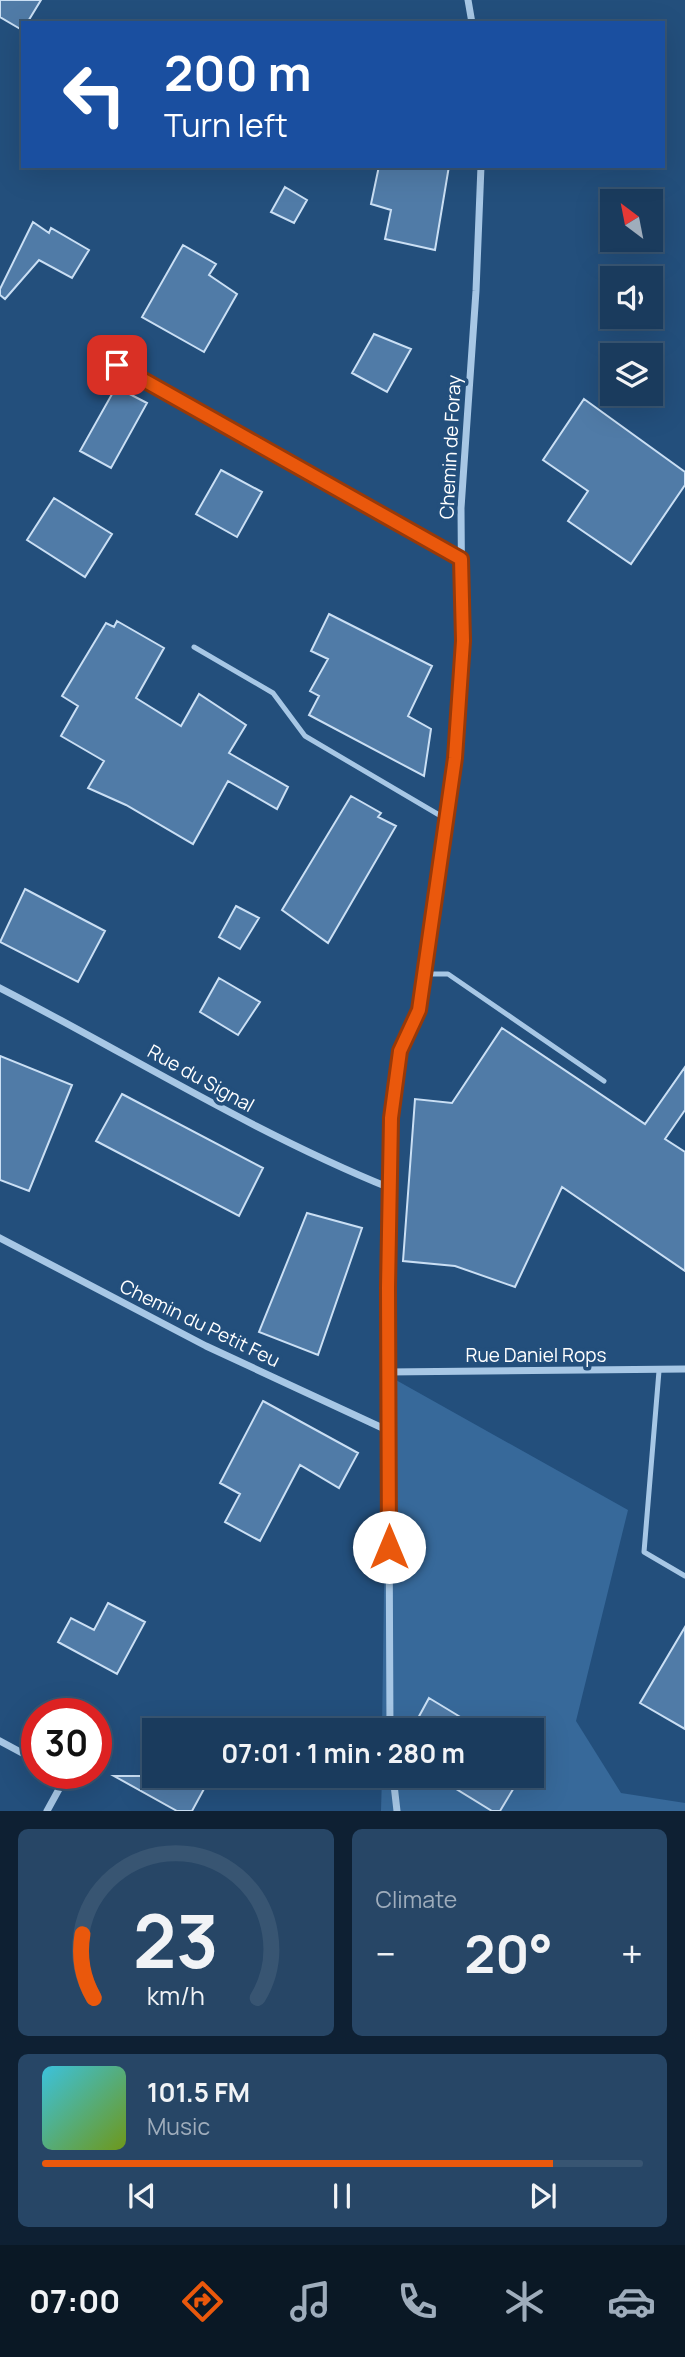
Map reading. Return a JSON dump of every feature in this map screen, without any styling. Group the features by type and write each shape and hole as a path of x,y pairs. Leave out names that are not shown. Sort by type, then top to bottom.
{"street":[{"path":"468,0 472,21"},
{"name":"Chemin de Foray","path":"390,1718 388,1372 390,1188 395,1075 400,1051 419,1010 455,758 463,641 461,508 476,291 481,168"},
{"path":"94,352 461,559"},
{"name":"Rue du Signal","path":"0,988 276,1137 326,1162 390,1188"},
{"name":"Chemin du Petit Feu","path":"0,1238 206,1346 389,1431"},
{"name":"Rue Daniel Rops","path":"388,1372 685,1369"},
{"path":"0,1741 21,1752"},
{"path":"394,1788 397,1811"},
{"path":"47,1811 59,1789"}],"lane":[{"path":"194,648 273,693 305,737 446,819"},
{"path":"424,974 448,974 604,1080"},
{"path":"660,1371 645,1552 685,1576"}],"shaded area":[{"path":"387,1375 628,1510 576,1721 621,1793 685,1803 685,1811 381,1811 382,1788 544,1788 544,1718 382,1718"}],"building":[{"path":"0,0 41,0 28,21 21,21 21,29 0,17"},
{"path":"379,168 449,168 435,250 385,239 391,210 371,204"},
{"path":"285,187 307,200 294,223 271,212"},
{"path":"33,222 49,233 51,228 89,250 72,278 39,260 5,299 0,295 0,289"},
{"path":"183,245 216,264 209,275 237,294 204,352 142,317"},
{"path":"374,334 411,349 387,392 352,373"},
{"path":"116,387 147,403 111,468 80,451"},
{"path":"584,399 685,472 685,485 631,564 568,521 588,491 543,460"},
{"path":"221,470 262,492 237,537 196,514"},
{"path":"54,498 112,534 85,577 27,540"},
{"path":"329,614 432,666 408,716 431,729 424,776 309,715 319,696 310,691 328,659 311,651"},
{"path":"117,621 164,648 136,698 181,726 199,694 246,725 229,753 288,787 277,809 228,781 193,844 126,805 88,788 104,761 61,736 78,706 62,696 106,623 114,627"},
{"path":"351,796 381,813 378,817 396,826 328,943 282,910"},
{"path":"25,889 105,931 78,982 0,942"},
{"path":"236,906 259,918 240,949 219,937"},
{"path":"219,978 260,1002 238,1035 200,1012"},
{"path":"502,1028 645,1124 685,1067 685,1110 665,1139 685,1152 685,1271 562,1187 515,1287 455,1266 403,1261 415,1099 452,1103"},
{"path":"0,1056 72,1085 29,1191 0,1180"},
{"path":"122,1094 263,1168 239,1216 96,1141"},
{"path":"307,1213 362,1228 318,1355 259,1332"},
{"path":"263,1401 358,1453 339,1488 300,1465 260,1541 225,1522 240,1494 220,1483"},
{"path":"108,1603 145,1622 117,1674 58,1642 71,1618 94,1630"},
{"path":"685,1627 685,1729 640,1703"},
{"path":"429,1698 462,1718 418,1718"},
{"path":"114,1776 142,1776 142,1788 204,1788 192,1811 177,1811"},
{"path":"455,1788 514,1788 500,1811 492,1811"}],"route":[{"path":"117,365 461,559 463,641 455,758 419,1010 400,1051 391,1118 388,1288 389,1547"}]}
